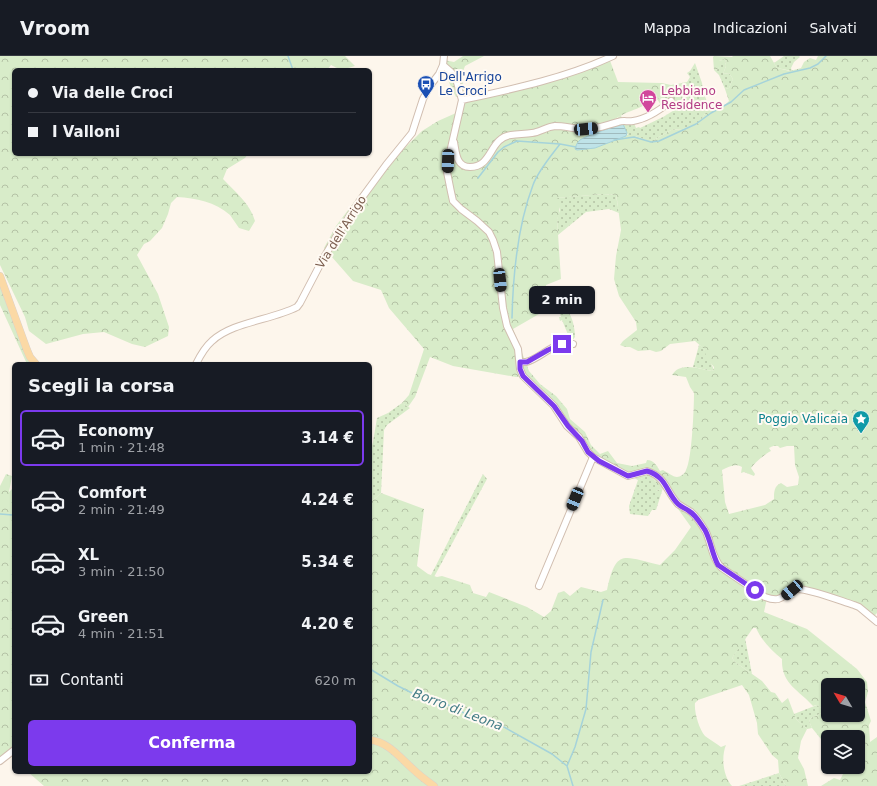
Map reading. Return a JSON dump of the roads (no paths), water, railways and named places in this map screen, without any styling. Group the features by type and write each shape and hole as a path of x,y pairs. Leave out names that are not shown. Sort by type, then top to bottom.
{"main road":[{"path":"0,276 27,350 34,362"},
{"path":"372,740 377,741 391,748 415,772 434,786"}],"street":[{"name":"Via dell'Arrigo","path":"197,362 205,349 220,335 234,328 297,307 325,254 361,199 412,133 423,98 439,74 443,65 444,56"},
{"path":"462,100 545,80 600,62 613,56"},
{"path":"443,65 456,79 462,100 448,161 447,172 451,192 454,201 461,209 489,232 493,240 497,252 505,320 518,349 520,369 523,376 554,406 593,457 628,476 647,471 660,478 677,503 690,511 699,520 712,545 715,560 718,565 765,597 772,600 778,600 792,590 801,589 854,605 875,618"},
{"path":"454,138 457,160 460,164 471,167 481,165 498,141 509,135 533,133 546,127 556,126 586,129 606,127 620,121 634,121 652,114 671,101"},
{"path":"520,362 527,362 562,344 573,344"},
{"path":"539,586 593,457"},
{"path":"0,760 12,751"}],"water":[{"path":"623,124 627,133 626,136 595,148 575,149 577,143 583,138"}],"waterway":[{"path":"288,56 292,68"},
{"path":"614,140 634,137 651,142 659,141 696,124 711,113 731,102 744,90 784,74 810,68 818,64 826,56"},
{"path":"478,178 498,152 504,147 517,141 560,144 576,147"},
{"path":"512,318 513,285 523,217 538,174 560,144"},
{"path":"0,514 12,515"},
{"path":"567,766 575,747 586,709 591,652 603,600"},
{"name":"Borro di Leona","path":"372,670 398,686 424,699 444,703 472,717 495,722 552,754 567,766 573,786"}],"place":[{"name":"Dell'Arrigo Le Croci","path":"426,99"},
{"name":"Lebbiano Residence","path":"648,113"},
{"name":"Poggio Valicaia","path":"861,434"}]}
